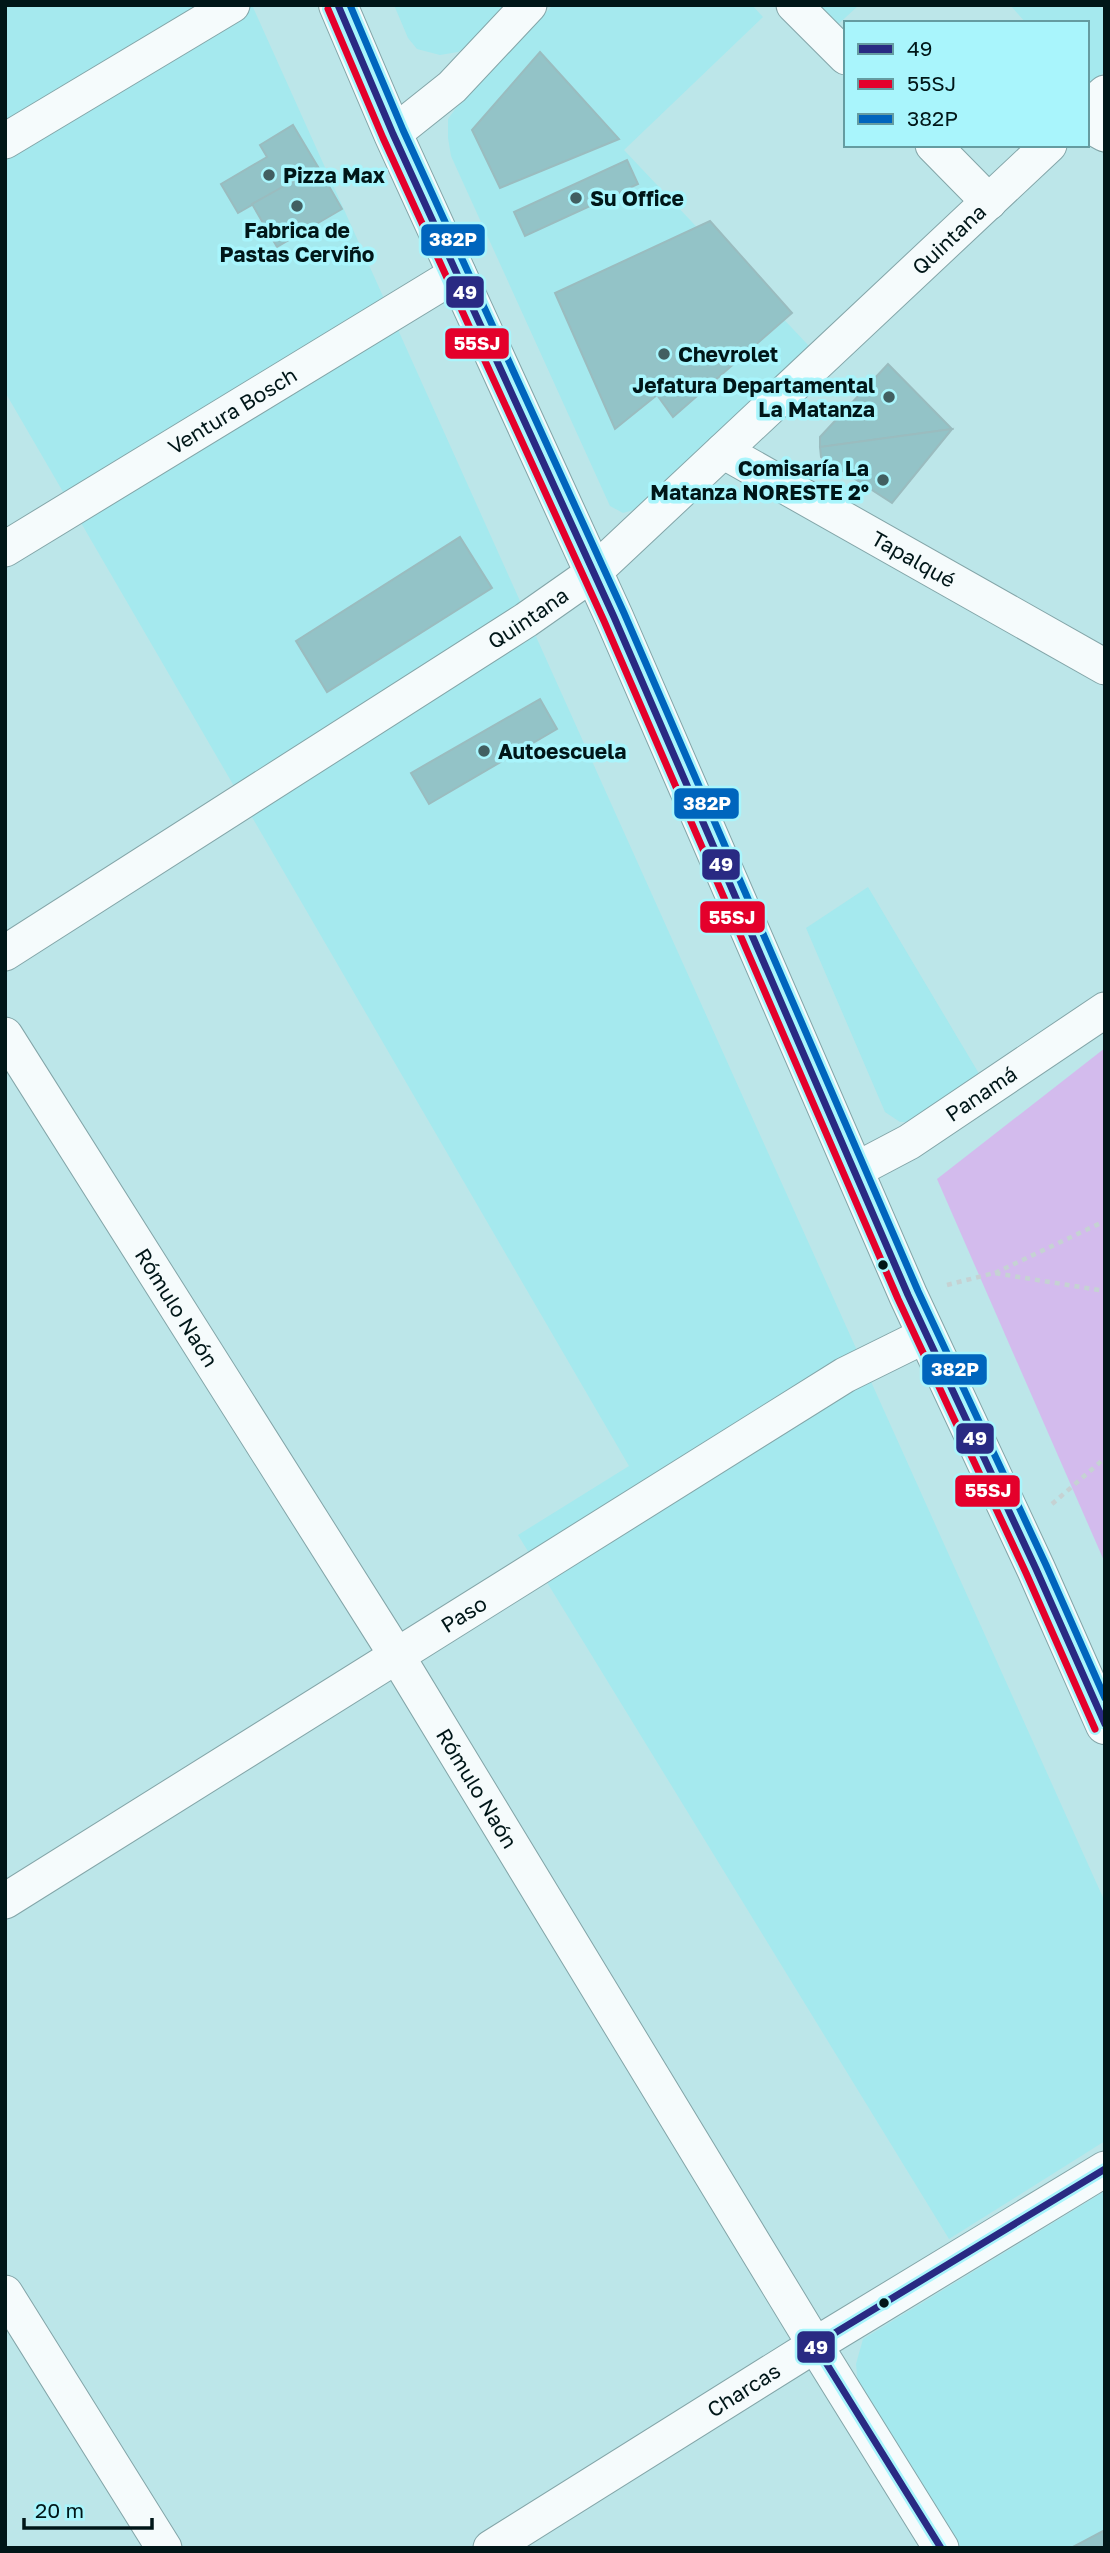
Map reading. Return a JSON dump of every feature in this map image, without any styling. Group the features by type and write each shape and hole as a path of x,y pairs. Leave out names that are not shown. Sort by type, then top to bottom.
{"highway":[{"path":"338,5 393,134 614,617 926,1335 1019,1532 1105,1726"}],"street":[{"path":"5,141 232,5"},
{"path":"393,134 452,87 529,5"},
{"path":"794,5 844,55"},
{"path":"1089,107 1105,93"},
{"path":"1089,125 1105,134"},
{"path":"935,147 989,202"},
{"name":"Quintana","path":"5,953 526,620 593,573 1047,147"},
{"name":"Ventura Bosch","path":"5,549 458,273"},
{"name":"Tapalqué","path":"723,451 1105,667"},
{"name":"Panamá","path":"854,1171 909,1142 1105,1010"},
{"name":"Rómulo Naón","path":"5,1035 397,1656 941,2548"},
{"name":"Paso","path":"5,1901 845,1375 926,1335"},
{"name":"Charcas","path":"491,2548 815,2345 1105,2169"},
{"path":"5,2293 164,2548"}],"path":[{"path":"908,1294 994,1273 1105,1221"},
{"path":"994,1273 1105,1291"},
{"path":"1019,1532 1105,1458"}],"shaded area":[{"path":"5,5 252,5 1105,1902 1105,2141 949,2239 518,1535 629,1466 5,392"},
{"path":"394,5 507,5 472,43 458,52 440,55 417,49 408,38"},
{"path":"553,5 752,5 763,17 624,150 809,346 637,509 623,513 610,506 451,156 448,138 448,119 456,108"},
{"path":"810,5 859,5 833,29"},
{"path":"1010,5 1099,5 1105,12 1105,71 1089,86 1089,21 1024,21"},
{"path":"868,887 981,1077 918,1122 900,1122 885,1112 806,928"},
{"path":"1105,1048 1105,1563 937,1179"},
{"path":"1105,2191 1105,2548 953,2548 859,2396 856,2364 863,2339"}],"building":[{"path":"540,52 619,139 500,188 472,130"},
{"name":"Pizza Max","path":"293,125 318,167 238,213 221,184 267,157 260,145"},
{"name":"Su Office","path":"627,160 638,184 525,236 514,212"},
{"name":"Fabrica de Pastas Cerviño","path":"318,167 342,209 277,247 252,204"},
{"name":"Chevrolet","path":"710,221 792,313 673,417 657,395 615,429 555,293"},
{"name":"Jefatura Departamental La Matanza","path":"888,364 952,429 820,447 820,437"},
{"name":"Comisaría La Matanza NORESTE 2°","path":"952,429 892,503 821,457 820,447"},
{"path":"460,537 492,588 327,692 296,641"},
{"name":"Autoescuela","path":"540,699 557,729 429,804 411,773"},
{"path":"1105,2530 1105,2548 1071,2548"}],"transit line":[{"name":"49","path":"338,5 393,134 614,617 908,1295 1105,1724"},
{"name":"382P","path":"350,5 403,130 624,613 918,1291 1105,1698"},
{"name":"55SJ","path":"328,9 383,138 604,621 898,1299 1026,1573 1095,1729"},
{"name":"49","path":"941,2548 815,2345 1105,2169"}],"place":[{"name":"Pizza Max","path":"269,175"},
{"name":"Su Office","path":"576,198"},
{"name":"Fabrica de Pastas Cerviño","path":"297,206"},
{"name":"Chevrolet","path":"664,354"},
{"name":"Jefatura Departamental La Matanza","path":"889,397"},
{"name":"Comisaría La Matanza NORESTE 2°","path":"883,480"},
{"name":"Autoescuela","path":"484,751"}]}
